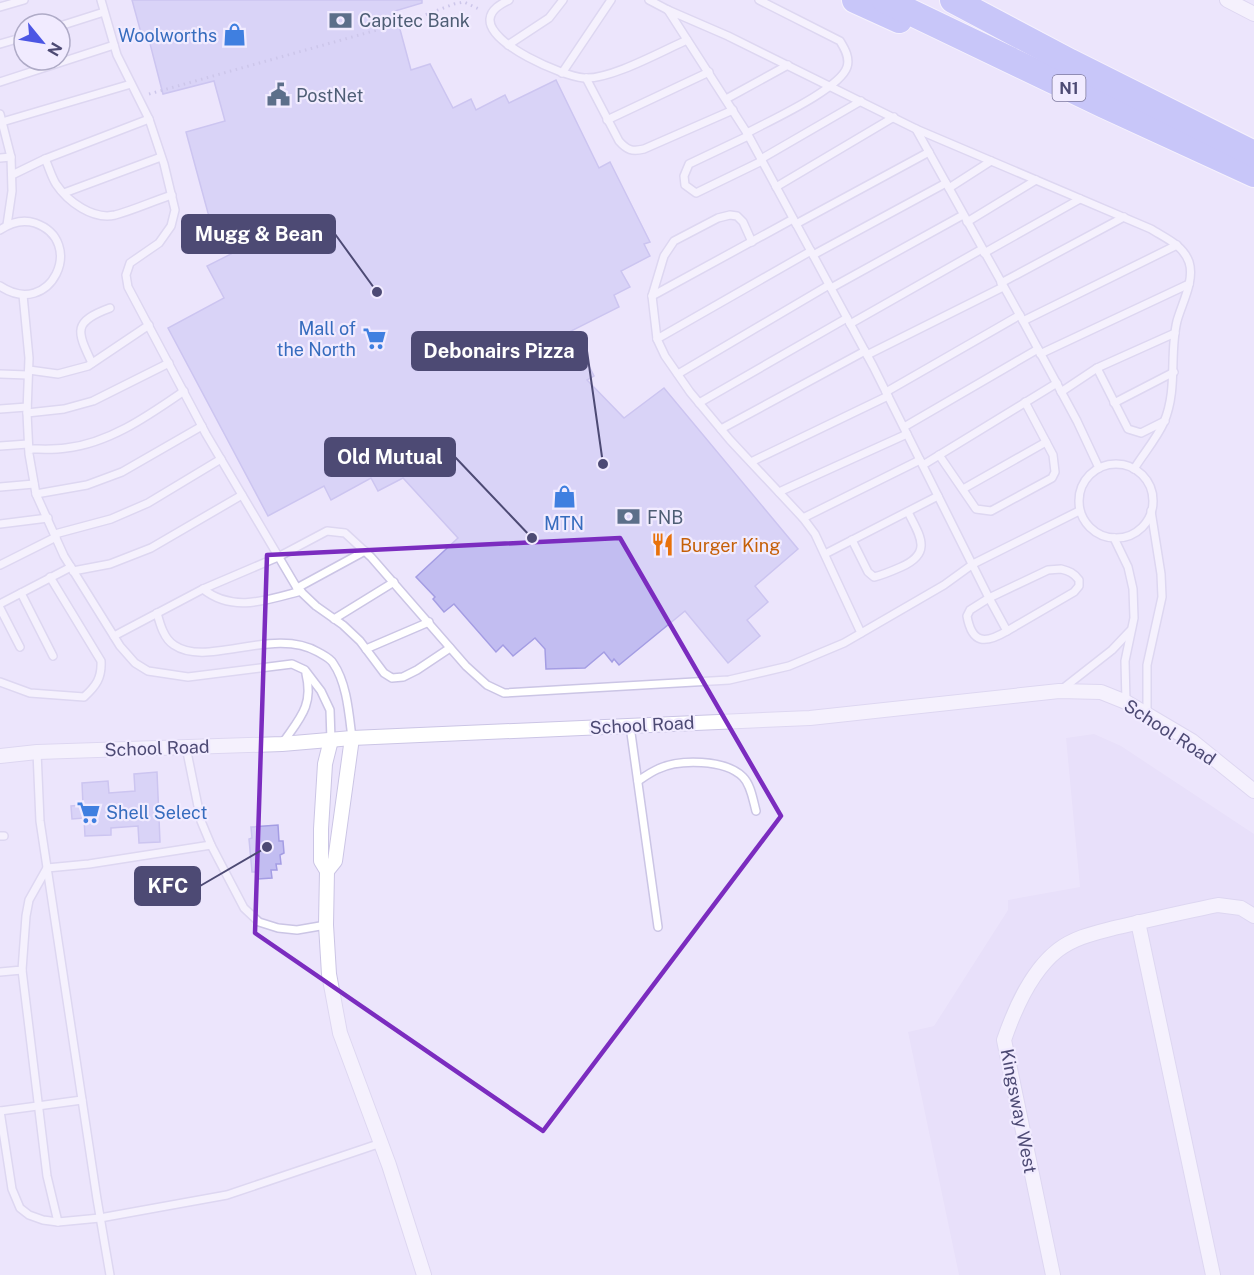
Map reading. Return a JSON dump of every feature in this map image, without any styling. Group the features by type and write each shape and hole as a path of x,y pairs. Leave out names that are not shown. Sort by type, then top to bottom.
{"highway":[{"path":"855,0 987,58 1104,105"},
{"name":"N1","path":"885,0 1254,174"},
{"path":"953,0 1070,62 1254,154"}],"street":[{"path":"1227,0 1254,14"},
{"name":"School Road","path":"0,756 37,752 282,744 352,738 810,718 1059,692 1101,692 1126,702 1192,741 1254,791"},
{"path":"327,871 335,861 352,738"},
{"path":"331,740 325,764 321,829 321,861 327,871 326,925 329,974 340,1033 381,1143 424,1275"},
{"name":"Kingsway West","path":"1053,1275 1004,1040 1012,1016 1043,966 1058,950 1079,938 1138,922 1218,905 1241,908 1254,916"},
{"path":"1138,922 1213,1275"}],"lane":[{"path":"0,7 24,0"},
{"path":"101,0 114,45 148,119 175,210 171,226 159,243 130,263 126,275 128,287 202,426 299,589 316,606 360,641 384,674 392,678 403,677 450,648"},
{"path":"509,0 494,9 490,21 492,28 508,45 536,62 562,73 586,78 614,73 687,40"},
{"path":"508,45 549,18 563,0"},
{"path":"562,73 611,0"},
{"path":"649,0 728,36 916,129 1124,217 1151,229 1177,245 1191,269 1175,333 1174,372 1165,421 1134,469"},
{"path":"759,0 840,41 846,52 848,65 844,74 831,87 689,164 684,176 686,185 696,193 761,160 861,101"},
{"path":"668,10 748,134 866,353 1007,631"},
{"path":"72,22 104,12"},
{"path":"0,82 114,45"},
{"path":"726,99 788,65"},
{"path":"607,120 709,72"},
{"path":"586,78 619,141 625,148 634,152 733,110"},
{"path":"2,122 131,84"},
{"path":"0,114 11,157 12,191 7,225"},
{"path":"776,187 894,117"},
{"path":"12,175 45,159 148,119"},
{"path":"916,129 1057,383 1099,468"},
{"path":"652,296 929,152"},
{"path":"0,158 11,157"},
{"path":"63,194 161,157"},
{"path":"45,159 63,194 95,214 113,215 172,195"},
{"path":"657,339 812,253 992,161"},
{"path":"967,222 1036,180"},
{"path":"699,403 848,321 1080,199"},
{"path":"678,374 830,286 963,214"},
{"path":"752,242 744,222 737,216 730,215 718,218 683,237 666,250 652,296 657,339 699,403 803,518 825,554 861,633"},
{"path":"721,429 1002,285 1124,217"},
{"path":"0,230 19,221 31,221 43,226 52,234 61,256 54,279 45,288 35,293 23,295 0,286"},
{"path":"751,462 887,394 1021,318 1177,245"},
{"path":"779,492 906,431 1039,351 1189,284"},
{"path":"23,295 29,372 27,410 29,446 36,494 72,569 114,636 135,663 148,671 163,675 188,677 292,664 305,670 321,692 330,710 331,740"},
{"path":"92,363 82,341 80,329 84,321 92,315 110,308"},
{"path":"0,374 29,372 58,374 92,363 149,325"},
{"path":"1061,392 1097,368 1175,333"},
{"path":"0,410 64,410 93,401 169,363"},
{"path":"1097,368 1124,424 1133,431 1141,433 1165,421"},
{"path":"1114,402 1174,372"},
{"path":"803,518 939,455 1057,383"},
{"path":"0,447 67,448 98,440 124,429 184,391"},
{"path":"939,455 976,509 984,512 991,511 1041,485 1052,478 1055,472 1053,455 1025,402"},
{"path":"36,494 87,486 122,472 202,426"},
{"path":"963,489 1046,441"},
{"path":"0,564 56,535 111,519 148,503 221,459"},
{"path":"1110,464 1123,464 1144,476 1153,499 1146,522 1137,531 1114,538 1103,536 1092,530 1080,512 1079,497 1082,486 1089,475 1099,468 1110,464"},
{"path":"0,487 34,484"},
{"path":"20,647 0,606 50,577 72,569 110,564 151,548 242,495"},
{"path":"825,554 938,496"},
{"path":"1146,714 1147,665 1162,597 1161,574 1151,511"},
{"path":"852,540 867,572 874,576 882,575 911,562 920,555 922,545 908,512"},
{"path":"114,636 203,589 278,556 327,531 345,532 394,582 466,666 487,685 504,693 729,680 789,666 844,643 944,585 973,564 1080,512"},
{"path":"0,524 48,518"},
{"path":"1114,538 1128,567 1133,589 1134,618 1125,661 1126,702"},
{"path":"203,589 213,597 229,602 250,603 299,589 365,551"},
{"path":"1061,569 1071,572 1080,580 1074,592 993,640 982,640 974,636 967,616 970,610 989,598 1048,570 1061,569"},
{"path":"0,682 30,693 84,697 102,675 101,661 50,577"},
{"path":"334,619 394,582"},
{"path":"21,593 53,656"},
{"path":"157,613 163,632 173,645 193,652 271,642 308,646 332,661 342,682 352,738"},
{"path":"366,649 429,622"},
{"path":"1059,692 1112,650 1131,630"},
{"path":"282,744 308,705 310,689 305,670"},
{"path":"630,726 658,927"},
{"path":"186,747 201,821 244,908 259,922 278,928 297,930 326,925"},
{"path":"37,752 40,821 96,1198 110,1275"},
{"path":"638,781 657,769 672,764 699,762 730,768 743,777 750,787 756,811"},
{"path":"47,868 89,864 211,844"},
{"path":"47,868 29,900 22,970 47,1176 58,1222"},
{"path":"0,972 22,970"},
{"path":"82,1100 0,1111 12,1189 20,1208 29,1215 58,1222 100,1218 227,1195 381,1143"}],"path":[{"path":"138,97 409,21 454,4 464,2 491,15"}],"highlighted area":[{"path":"620,538 781,816 543,1131 255,933 267,555"}],"shaded area":[{"path":"1094,734 1121,746 1254,834 1254,1275 959,1275 908,1032 934,1026 1008,910 1008,900 1080,887 1066,738"}],"building":[{"name":"Mall of the North","path":"132,0 422,0 422,3 395,11 411,70 430,64 453,108 471,99 476,110 505,95 509,103 556,80 599,168 610,162 650,242 644,244 650,256 621,271 630,287 614,295 619,307 571,331 594,376 587,380 624,418 664,388 798,549 755,586 768,602 747,620 760,636 728,663 685,611 619,665 614,659 612,662 604,652 585,668 546,669 545,649 535,638 513,656 503,645 496,652 454,604 444,612 433,599 435,597 416,577 458,538 403,478 378,491 371,478 331,500 324,486 268,516 168,328 224,298 207,266 231,254 208,213 186,132 225,121 214,81 163,94 147,32 141,33"},
{"path":"157,772 160,842 139,843 138,826 111,828 111,835 85,836 84,818 72,819 71,806 83,805 82,783 108,781 109,793 135,791 134,774"},
{"path":"278,825 279,841 283,841 284,853 280,855 281,864 276,864 277,870 271,870 272,878 258,879 258,872 252,872 249,839 252,838 251,827"}],"place":[{"name":"Capitec Bank","path":"341,20"},
{"name":"Woolworths","path":"235,35"},
{"name":"PostNet","path":"278,95"},
{"name":"Mugg & Bean","path":"377,292"},
{"name":"Mall of the North","path":"374,338"},
{"name":"Debonairs Pizza","path":"603,464"},
{"name":"MTN","path":"564,497"},
{"name":"FNB","path":"629,517"},
{"name":"Old Mutual","path":"532,538"},
{"name":"Burger King","path":"662,545"},
{"name":"Shell Select","path":"88,812"},
{"name":"KFC","path":"267,847"}]}
